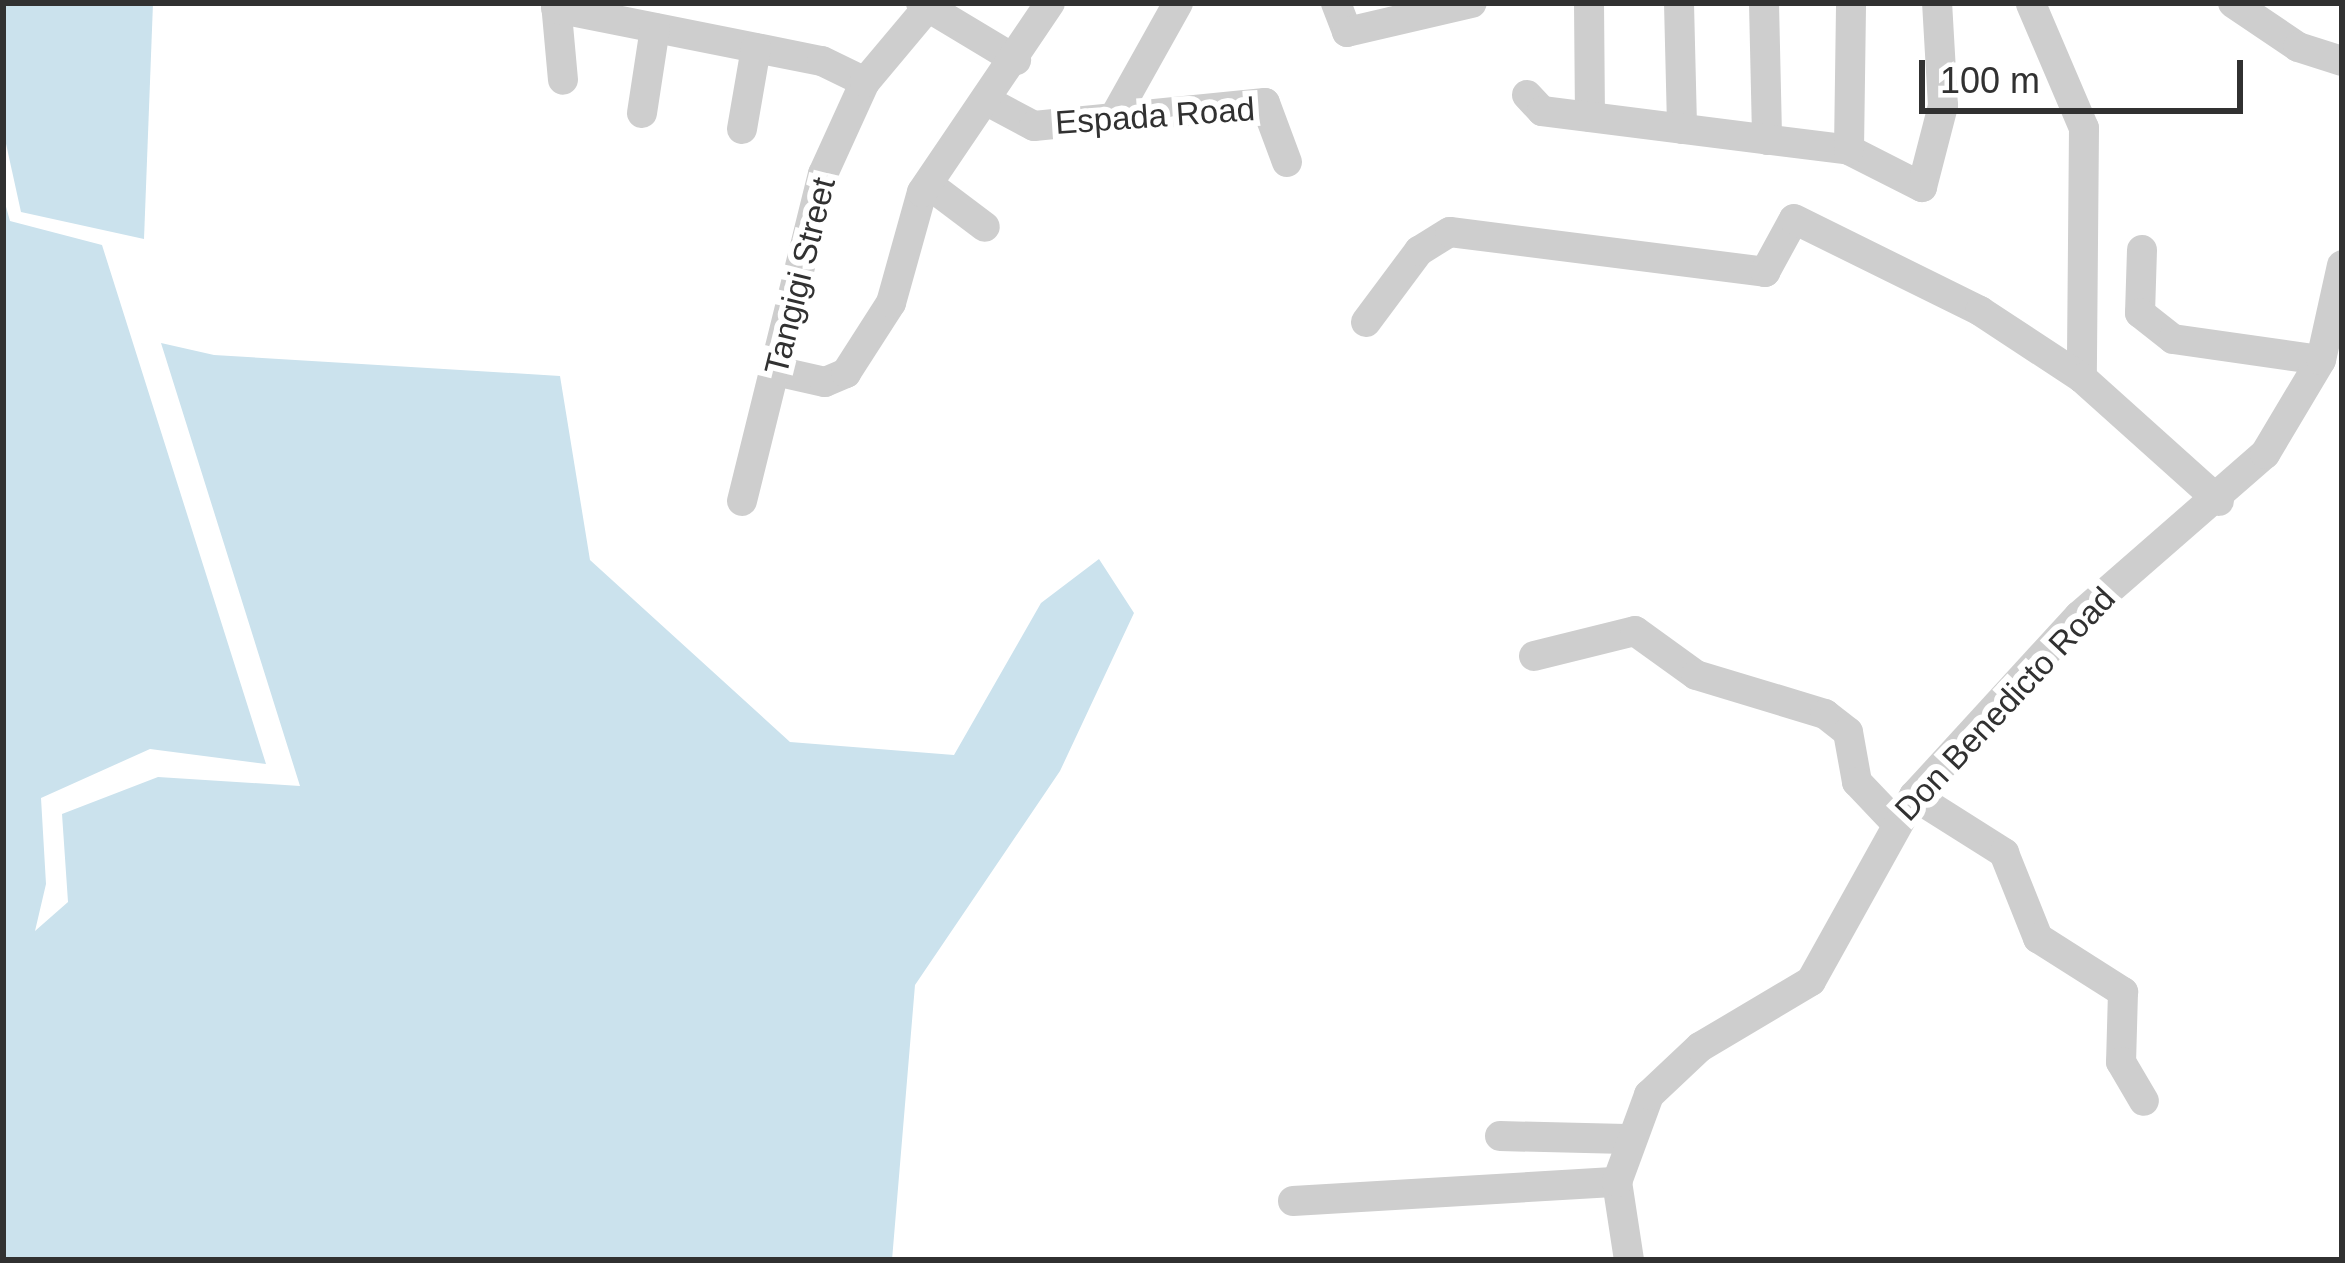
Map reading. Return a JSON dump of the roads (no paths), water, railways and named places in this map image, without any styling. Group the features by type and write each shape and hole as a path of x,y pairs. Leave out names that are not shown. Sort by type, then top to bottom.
{"street":[{"path":"776,371 825,382 846,373 892,303 928,184 989,102 1050,3"},
{"path":"1116,113 1178,3"},
{"path":"1336,3 1336,24 1347,32 1472,3"},
{"path":"1589,3 1590,117"},
{"path":"1679,3 1682,129"},
{"path":"1764,3 1767,140"},
{"path":"1849,150 1851,3"},
{"path":"1527,95 1543,111 1849,150 1915,186 1929,184 1942,106 1937,3"},
{"path":"2233,3 2298,47 2342,61"},
{"path":"2031,4 2084,128 2083,378"},
{"path":"563,80 556,5 822,61 865,82"},
{"path":"925,5 1016,60"},
{"name":"Tangigi Street","path":"742,501 823,174 865,82 925,5"},
{"path":"642,113 655,28"},
{"path":"742,128 756,48"},
{"name":"Espada Road","path":"989,102 1034,126 1116,113 1265,103 1287,162"},
{"path":"928,184 985,227"},
{"path":"1366,322 1419,250 1450,232 1765,272 1794,219 1979,310 2083,378 2218,501"},
{"path":"2142,250 2140,314 2173,339 2320,360"},
{"name":"Don Benedicto Road","path":"1629,1260 1618,1182 1626,1139 1674,1067 1811,981 1894,821 1914,796 2079,616 2218,501 2290,418 2320,360 2342,265"},
{"path":"1534,656 1635,631 1696,675 1825,715 1848,732 1857,782 1894,821"},
{"path":"1914,796 2004,853 2038,938 2123,992 2121,1062 2144,1101"},
{"path":"1500,1136 1626,1139"},
{"path":"1293,1202 1618,1182"}],"water":[{"path":"3,3 153,3 144,239 21,212 3,130"},
{"path":"3,196 10,221 102,245 266,764 150,749 41,798 46,884 35,931 68,902 62,814 158,777 300,786 161,343 214,355 560,376 590,560 790,742 954,755 1041,603 1099,559 1134,613 1060,771 915,985 892,1260 3,1260"}]}
